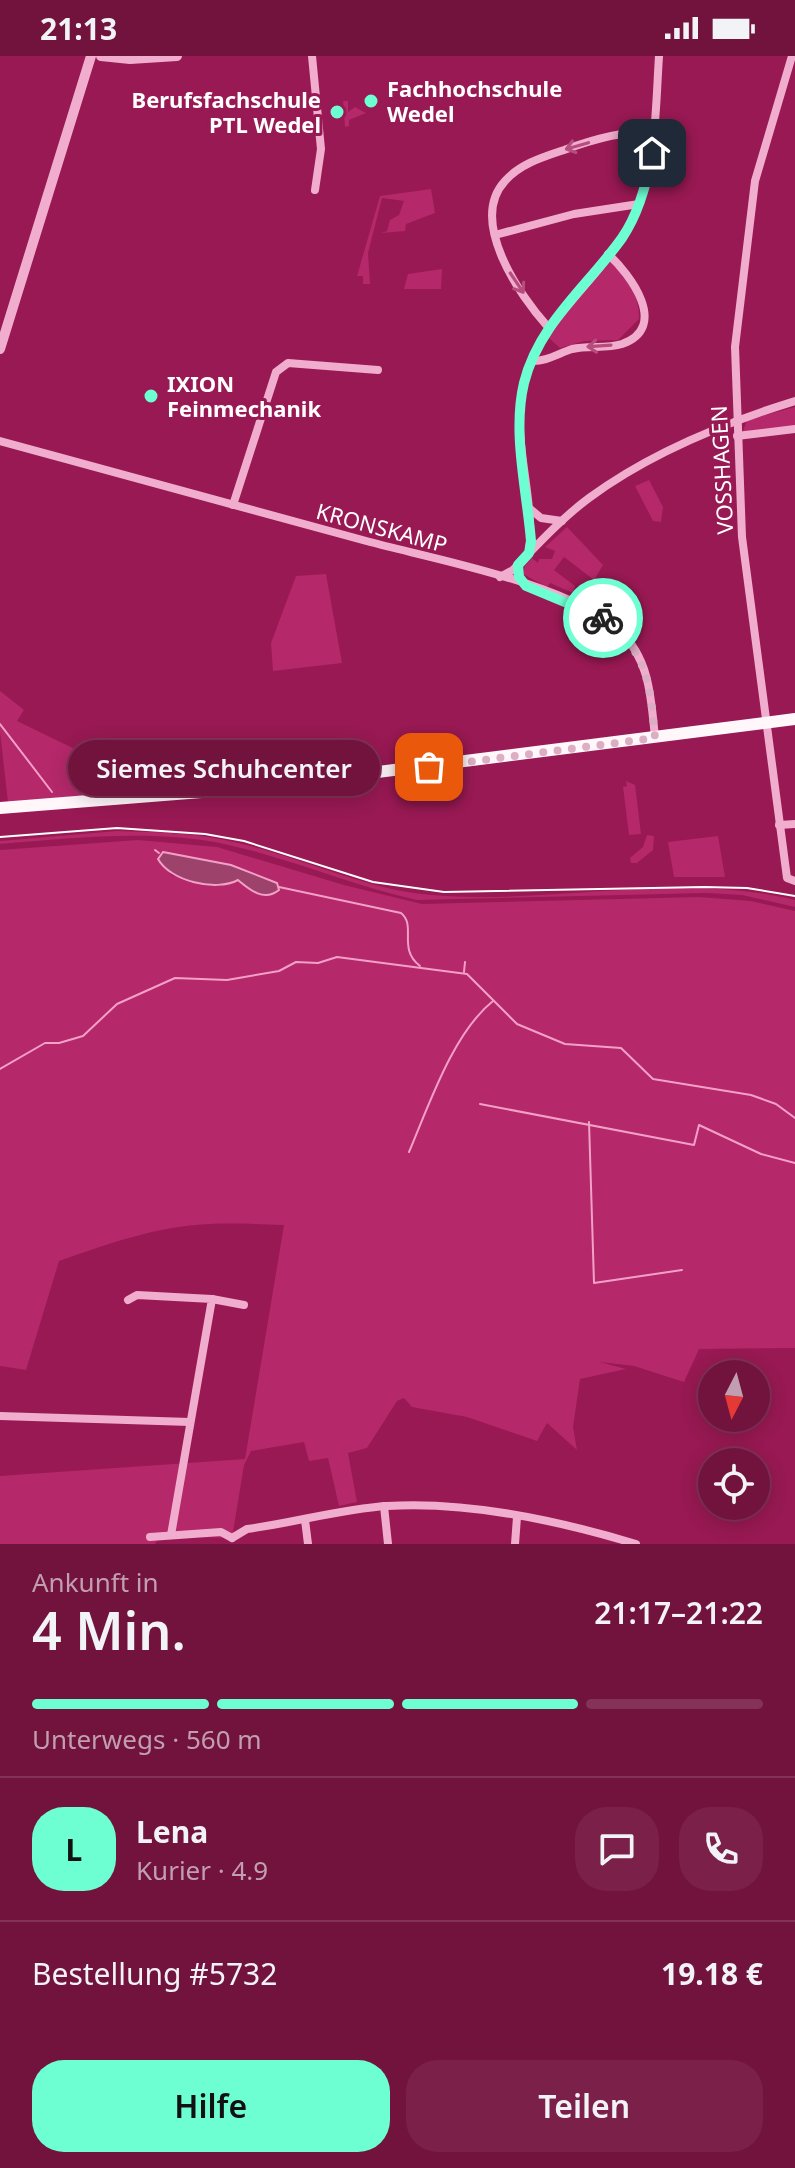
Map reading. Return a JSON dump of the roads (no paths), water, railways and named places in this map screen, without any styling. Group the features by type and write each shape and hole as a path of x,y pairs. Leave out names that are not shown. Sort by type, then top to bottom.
{"main road":[{"path":"0,808 202,794 795,719"}],"street":[{"path":"0,349 91,56"},
{"path":"101,56 130,59 177,56"},
{"path":"312,56 321,149 315,190"},
{"path":"529,553 529,508 521,413 531,361 548,327 622,237 639,204 649,173 659,56"},
{"name":"VOSSHAGEN","path":"792,56 760,157 746,230 735,323 742,537 787,878 795,881"},
{"path":"548,327 504,263 495,235 493,203 498,189 513,174 539,159 571,148 654,131"},
{"path":"495,235 574,214 639,204"},
{"path":"531,361 572,349 620,344 640,327 644,311 640,290 608,254"},
{"path":"233,505 276,372 288,363 378,370"},
{"path":"499,577 518,565 562,521 625,475 736,419 795,401"},
{"path":"737,436 795,429"},
{"name":"KRONSKAMP","path":"0,441 499,577 604,618 633,646 648,678 655,738"},
{"path":"529,508 541,518 562,521"},
{"path":"518,565 519,577 526,586"},
{"path":"779,825 795,824"},
{"path":"128,1300 137,1295 212,1299 244,1305"},
{"path":"171,1535 212,1299"},
{"path":"0,1416 190,1422"},
{"path":"150,1537 221,1532 231,1541 247,1529 384,1506 417,1505 560,1523 636,1544"},
{"path":"384,1506 388,1544"},
{"path":"515,1544 517,1517"},
{"path":"305,1520 308,1544"}],"waterway":[{"path":"0,724 52,792"},
{"path":"155,850 159,853"},
{"path":"279,887 401,913 407,924 410,952 420,966"},
{"path":"0,1069 45,1043 59,1043 83,1036 117,1004 175,978 227,980 279,971 296,962 318,963 337,957 467,974 517,1024 565,1044 621,1048 653,1079 751,1095 776,1104 795,1118"},
{"path":"464,972 465,962"},
{"path":"409,1152 454,1050 466,1031 493,1001"},
{"path":"480,1104 694,1145 699,1125 761,1154 795,1163"},
{"path":"589,1122 594,1283 682,1270"}],"tram line":[{"path":"0,837 117,828 205,834 244,841 373,882 444,892 704,887 747,888 795,896"}],"place":[{"name":"Fachhochschule Wedel","path":"371,101"},
{"name":"Berufsfachschule PTL Wedel","path":"337,112"},
{"name":"IXION Feinmechanik","path":"151,396"},
{"name":"Siemes Schuhcenter","path":"429,767"}]}
